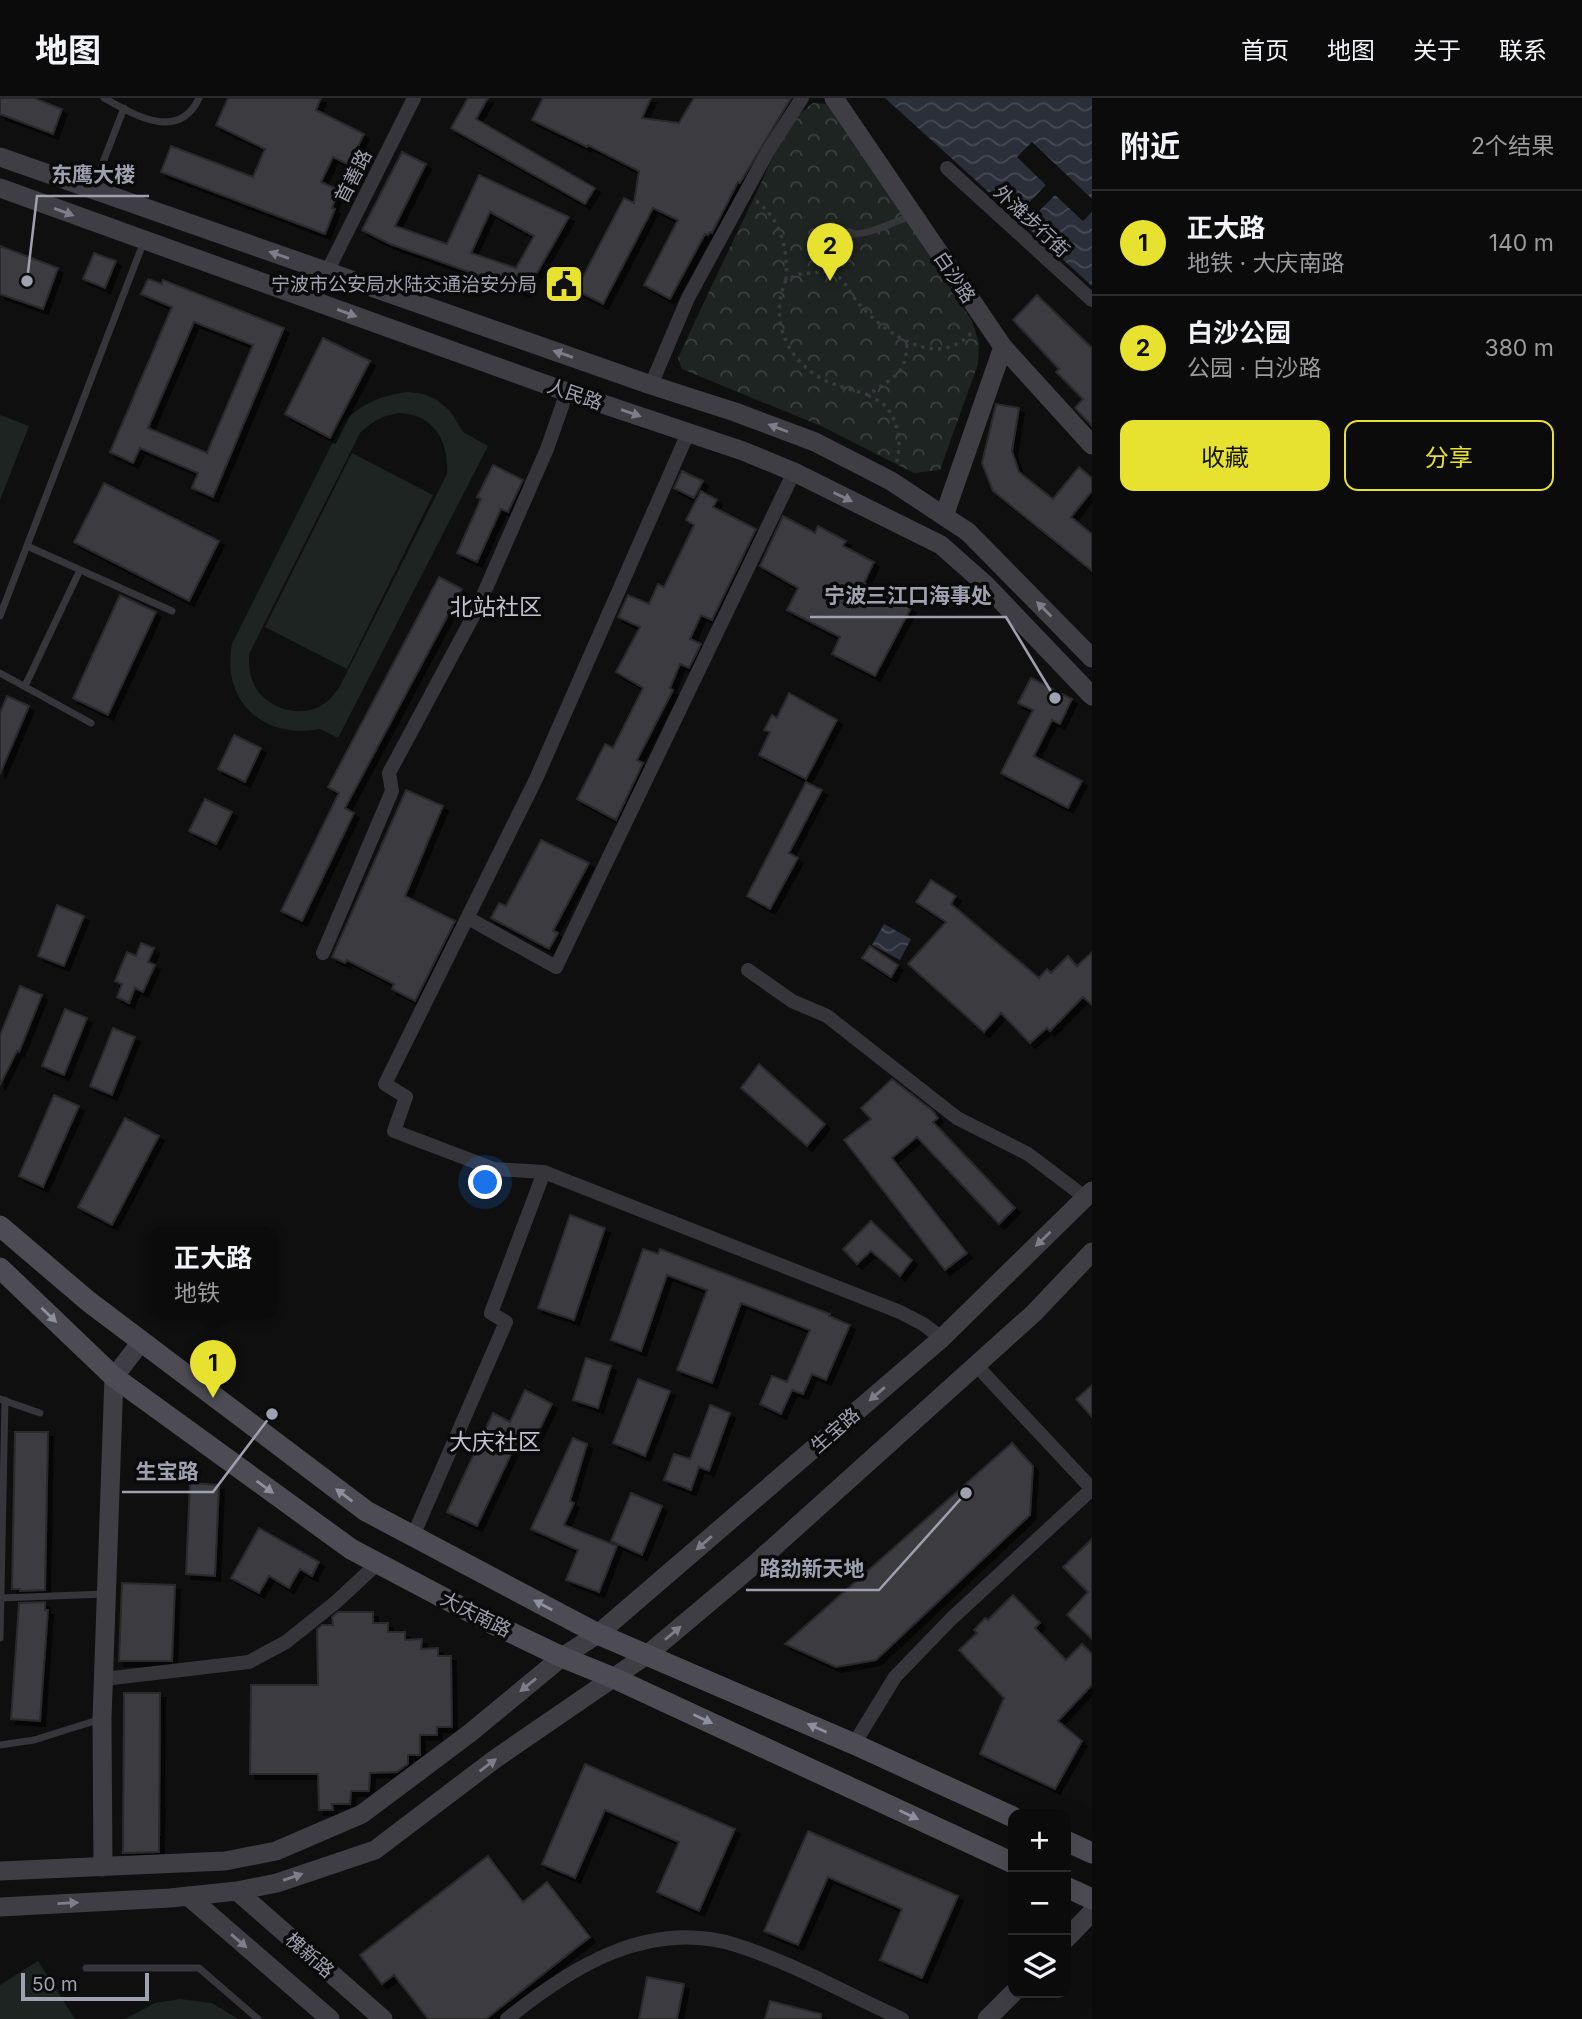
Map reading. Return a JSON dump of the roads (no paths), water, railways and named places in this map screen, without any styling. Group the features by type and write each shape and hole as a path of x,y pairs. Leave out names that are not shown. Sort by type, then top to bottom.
{"main road":[{"name":"白沙路","path":"834,98 1003,347 1092,445"},
{"name":"人民路","path":"0,157 735,412 814,442 891,481 968,532 1092,658"},
{"name":"人民路","path":"0,188 567,391 743,451 794,472 941,545 986,585 1092,696"},
{"path":"944,516 1003,347"},
{"name":"生宝路","path":"0,1871 225,1861 276,1851 362,1814 470,1733 562,1657 598,1634 942,1338 1089,1194"},
{"path":"0,1215 44,1261"},
{"name":"大庆南路","path":"0,1226 88,1301 366,1511 598,1634 854,1744 1008,1815"},
{"path":"0,1907 237,1892 277,1883 375,1850 495,1759 616,1679 648,1654 755,1564 1034,1313 1092,1252"},
{"name":"大庆南路","path":"0,1268 114,1377 351,1549 562,1657 616,1679 1008,1861"},
{"path":"103,1867 102,1719 114,1377 141,1342"},
{"path":"1071,1843 1092,1853"},
{"path":"1071,1889 1092,1899"},
{"name":"槐新路","path":"237,1892 383,2019"},
{"name":"槐新路","path":"188,1896 330,2019"},
{"path":"1070,1935 1092,1912"},
{"path":"987,2019 1008,1998"}],"street":[{"name":"首善路","path":"327,272 414,98"},
{"path":"651,385 688,298 768,151 802,98"},
{"name":"外滩步行街","path":"947,168 1092,300"},
{"path":"323,953 392,791 389,773 477,609 547,449 567,391"},
{"path":"688,433 536,779 385,1084 406,1097 394,1130 494,1169 544,1172 900,1312 942,1338"},
{"path":"468,918 556,967 794,472"},
{"path":"748,970 792,1001 827,1016 957,1118 1028,1154 1089,1194"},
{"path":"413,1536 506,1322 491,1312 544,1172"},
{"path":"854,1744 895,1677 951,1619 1092,1489 976,1365"},
{"path":"104,1679 249,1662 286,1642 336,1602 378,1563"},
{"path":"507,2019 559,1979 603,1955 657,1940 683,1938 735,1945 795,1969 902,2019"}],"lane":[{"path":"104,98 155,120 175,122 187,116 199,98"},
{"path":"92,189 124,108"},
{"path":"832,225 837,233 848,236 862,234 913,215"},
{"path":"0,616 144,241"},
{"path":"27,546 172,611"},
{"path":"25,687 80,570"},
{"path":"0,673 91,723"},
{"path":"0,1638 2,1399 40,1413"},
{"path":"1,1598 106,1594"},
{"path":"0,1745 34,1740 102,1719"},
{"path":"86,1968 199,1968 258,2019"}],"water":[{"path":"885,98 1092,98 1092,286"},
{"path":"884,924 911,939 900,960 872,945"}],"place":[{"name":"东鹰大楼","path":"27,281"},
{"name":"白沙公园","path":"830,281"},
{"name":"宁波市公安局水陆交通治安分局","path":"564,284"},
{"name":"宁波三江口海事处","path":"1055,698"},
{"name":"正大路","path":"213,1398"},
{"name":"生宝路","path":"272,1414"},
{"name":"路劲新天地","path":"966,1493"}],"district":[{"name":"北站社区","path":"496,607"},
{"name":"大庆社区","path":"495,1442"}]}
